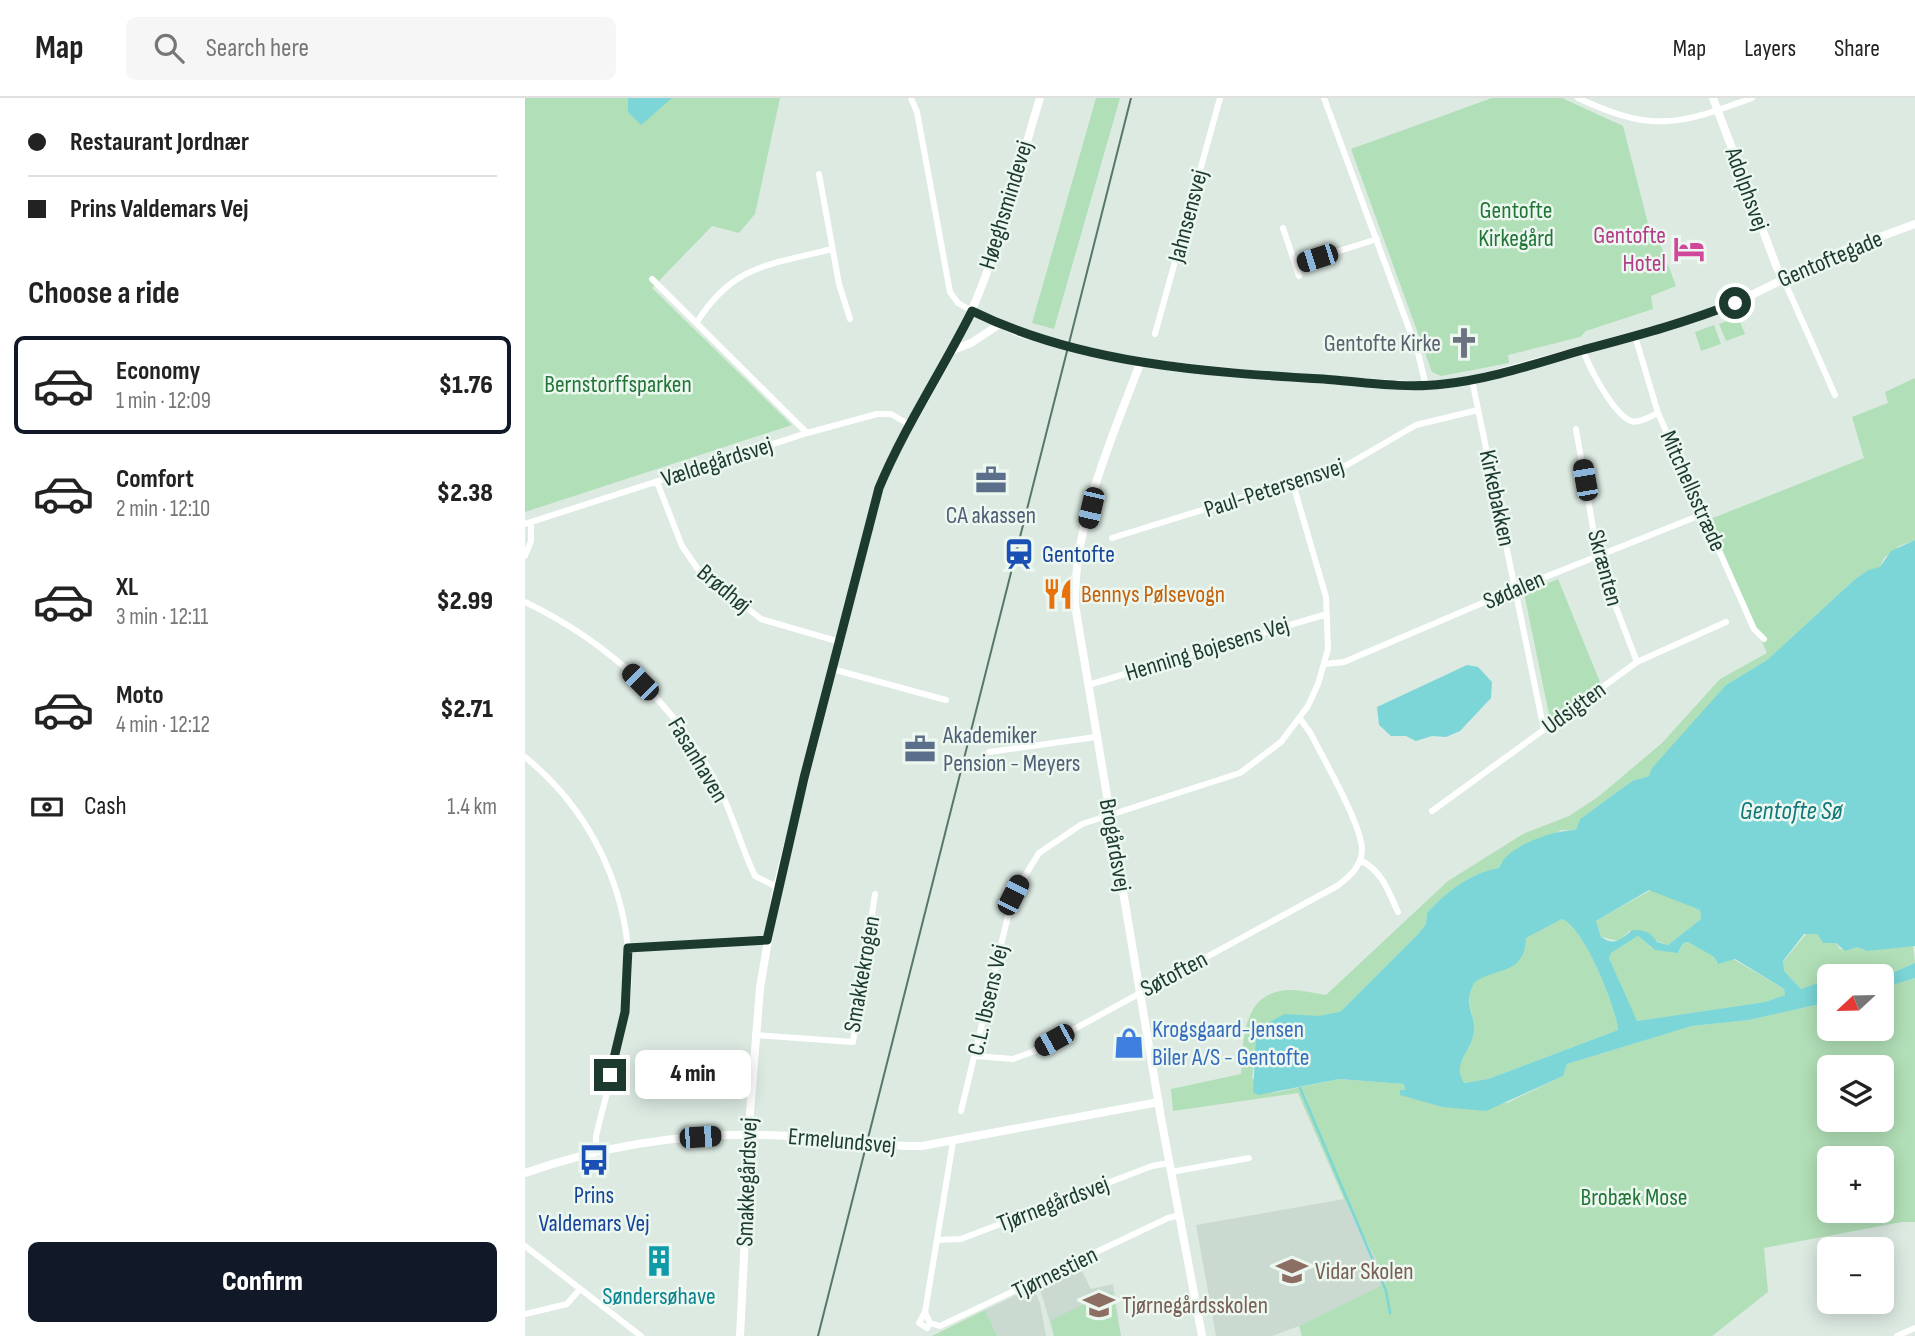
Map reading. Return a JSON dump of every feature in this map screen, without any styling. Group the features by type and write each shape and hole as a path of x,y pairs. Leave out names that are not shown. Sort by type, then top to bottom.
{"street":[{"name":"Høeghsmindevej","path":"972,311 1040,98"},
{"name":"Jahnsensvej","path":"1155,334 1220,98"},
{"path":"1325,98 1418,352 1426,386"},
{"path":"1578,98 1620,116 1647,122 1685,121 1752,98"},
{"name":"Adolphsvej","path":"1713,98 1783,278"},
{"path":"915,99 950,292 958,303 972,311"},
{"path":"819,174 832,249 850,319"},
{"name":"Gentoftegade","path":"972,311 1052,342 1141,361 1266,376 1426,386 1472,380 1708,314 1839,252 1915,224"},
{"path":"1283,228 1299,275"},
{"path":"1296,265 1377,239"},
{"path":"697,322 720,290 746,272 832,249"},
{"path":"1783,278 1835,395"},
{"path":"652,279 807,433"},
{"name":"Smakkegårdsvej","path":"740,1336 755,1035 777,887 879,488 895,449 953,350 972,311"},
{"path":"953,350 971,343 1000,324"},
{"name":"Mitchellsstræde","path":"1635,336 1658,414 1754,629 1764,639"},
{"path":"1583,350 1599,383 1628,419 1635,422 1658,414"},
{"name":"Brogårdsvej","path":"1141,361 1099,475 1077,571 1075,605 1170,1167 1202,1336"},
{"name":"Kirkebakken","path":"1472,380 1544,730"},
{"name":"Paul-Petersensvej","path":"1112,538 1293,484 1361,459 1429,420 1478,410"},
{"name":"Vældegårdsvej","path":"528,524 807,433 877,414 891,414 910,425"},
{"name":"Skrænten","path":"1576,429 1598,555 1637,662"},
{"name":"Brødhøj","path":"657,482 682,546 697,568 761,619 840,642"},
{"name":"C.L. Ibsens Vej","path":"961,1111 1013,895 1038,853 1082,824 1240,773 1281,742 1301,720 1325,664 1328,614 1326,597 1293,484"},
{"name":"Sødalen","path":"1325,664 1344,662 1598,555 1703,514"},
{"path":"525,556 531,541 528,524"},
{"name":"Fasanhaven","path":"525,602 585,635 619,661 661,702 688,736 716,783 755,876 777,887"},
{"name":"Henning Bojesens Vej","path":"1088,685 1328,614"},
{"name":"Udsigten","path":"1432,811 1637,662 1726,622"},
{"path":"832,669 946,700"},
{"path":"1301,720 1311,734 1357,829 1362,849 1360,860 1374,867 1381,876 1398,912"},
{"path":"989,752 1097,737"},
{"path":"525,757 551,781 596,841 615,887 628,948 625,1012 596,1136 596,1152"},
{"name":"Søtoften","path":"975,1056 1013,1059 1032,1052 1338,887 1353,874 1360,860"},
{"name":"Smakkekrogen","path":"755,1035 853,1042 875,894"},
{"path":"628,948 767,940"},
{"name":"Ermelundsvej","path":"525,1173 596,1152 652,1142 729,1135 770,1135 890,1147 953,1142 1159,1102"},
{"path":"937,1240 953,1142"},
{"name":"Tjørnegårdsvej","path":"937,1240 961,1239 1152,1166 1170,1167 1249,1158"},
{"name":"Tjørnestien","path":"937,1240 923,1315 936,1326 944,1325 1180,1215"},
{"path":"525,1246 629,1332 641,1336"},
{"path":"525,1314 567,1304 579,1290"},
{"path":"1897,1336 1915,1328"}],"shaded area":[{"name":"Vidar Skolen","path":"1344,1199 1375,1257 1385,1285 1272,1336 1216,1336 1196,1225"},
{"path":"1081,1269 1091,1289 1113,1284 1121,1336 1054,1336 1040,1289"},
{"path":"1033,1287 1040,1303 1046,1336 997,1336 985,1310"}],"green space":[{"name":"Bernstorffsparken","path":"525,98 780,98 755,214 739,233 712,226 652,288 792,425 525,512"},
{"path":"1096,98 1120,98 1054,329 1032,323"},
{"name":"Gentofte Kirkegård","path":"1492,98 1562,98 1623,126 1652,239 1658,238 1676,286 1651,296 1653,309 1586,331 1580,337 1508,355 1509,363 1441,376 1432,372 1351,149"},
{"path":"1738,317 1745,334 1726,341 1719,324"},
{"path":"1714,325 1721,344 1701,351 1695,332"},
{"name":"Brobæk Mose","path":"1915,378 1915,540 1899,546 1884,558 1879,569 1868,570 1854,580 1767,660 1726,685 1649,776 1632,781 1580,819 1576,830 1562,830 1501,862 1499,868 1478,874 1450,891 1427,913 1426,924 1418,934 1340,1012 1279,1019 1260,1027 1252,1078 1273,1093 1339,1079 1404,1084 1405,1090 1401,1090 1507,1103 1563,1076 1567,1064 1692,1026 1749,1020 1817,1005 1817,1041 1894,1041 1894,985 1915,978 1915,1222 1902,1222 1764,1248 1768,1292 1712,1336 1302,1336 1299,1326 1385,1284 1298,1093 1173,1111 1171,1089 1241,1074 1247,1024 1259,1002 1268,995 1286,990 1326,995 1448,881 1523,834 1569,816 1598,797 1662,743 1720,679 1767,653 1708,520 1864,458 1852,417 1888,403 1885,392"},
{"path":"1558,579 1600,682 1550,719 1524,593"},
{"path":"1651,890 1700,910 1701,919 1668,945 1629,931 1619,941 1601,937 1596,921"},
{"path":"1562,919 1580,936 1589,952 1605,987 1618,1030 1488,1079 1463,1083 1459,1070 1473,1037 1470,999 1474,982 1514,965 1523,951 1526,938"},
{"path":"1807,933 1817,934 1823,943 1836,943 1840,949 1857,947 1867,951 1913,945 1915,963 1894,972 1894,964 1817,964 1817,987 1801,989 1784,971 1782,963"},
{"path":"1638,936 1652,948 1679,952 1683,943 1688,942 1714,957 1717,963 1733,959 1784,989 1785,995 1765,1002 1638,1021 1634,1018 1609,958 1611,953"},
{"name":"Tjørnegårdsskolen","path":"1112,1291 1121,1336 1054,1336 1051,1320"},
{"path":"985,1310 997,1336 932,1336"}],"water":[{"path":"628,98 672,98 641,125 628,112"},
{"name":"Gentofte Sø","path":"1915,540 1915,946 1867,951 1857,947 1845,951 1836,943 1823,943 1817,934 1804,934 1783,961 1784,971 1801,989 1817,983 1817,1005 1749,1020 1692,1026 1567,1064 1563,1076 1486,1111 1443,1107 1400,1095 1400,1090 1405,1090 1404,1084 1339,1079 1258,1095 1253,1092 1256,1038 1260,1027 1285,1014 1319,1016 1340,1012 1418,934 1426,924 1427,913 1450,891 1478,874 1499,868 1503,860 1521,846 1544,836 1576,830 1580,819 1632,781 1649,776 1652,768 1726,685 1767,660 1854,580 1868,570 1880,567 1891,551","holes":["1649,890 1700,910 1701,919 1668,945 1657,942 1650,934 1641,930 1633,930 1615,941 1606,940 1601,937 1596,921","1562,919 1571,925 1589,952 1611,1004 1618,1030 1488,1079 1464,1083 1460,1070 1462,1059 1473,1037 1474,1023 1469,999 1474,983 1514,965 1520,959 1526,938","1638,936 1655,950 1678,953 1683,943 1688,942 1714,957 1718,964 1735,959 1784,989 1785,995 1765,1002 1637,1021 1609,958 1611,953"]},
{"path":"1467,665 1478,667 1492,682 1491,698 1460,731 1446,737 1432,736 1416,741 1406,736 1391,736 1379,725 1377,707"},
{"path":"1915,963 1915,978 1894,985 1894,972"}],"waterway":[{"path":"1300,1088 1386,1291 1390,1313"}],"tram line":[{"path":"818,1336 1131,98"}],"place":[{"name":"Gentofte Hotel","path":"1689,249"},
{"name":"Gentofte Kirke","path":"1464,343"},
{"name":"CA akassen","path":"991,480"},
{"name":"Gentofte","path":"1019,554"},
{"name":"Bennys Pølsevogn","path":"1058,594"},
{"name":"Akademiker Pension - Meyers","path":"920,749"},
{"name":"Krogsgaard-Jensen Biler A/S - Gentofte","path":"1129,1043"},
{"name":"Prins Valdemars Vej","path":"594,1160"},
{"name":"Søndersøhave","path":"659,1261"},
{"name":"Vidar Skolen","path":"1292,1271"},
{"name":"Tjørnegårdsskolen","path":"1099,1305"}],"route":[{"path":"610,1075 625,1012 628,948 767,940 804,778 879,488 895,449 953,350 972,311 1019,333 1085,351 1155,363 1266,376 1428,386 1507,372 1675,325 1735,303"}]}
